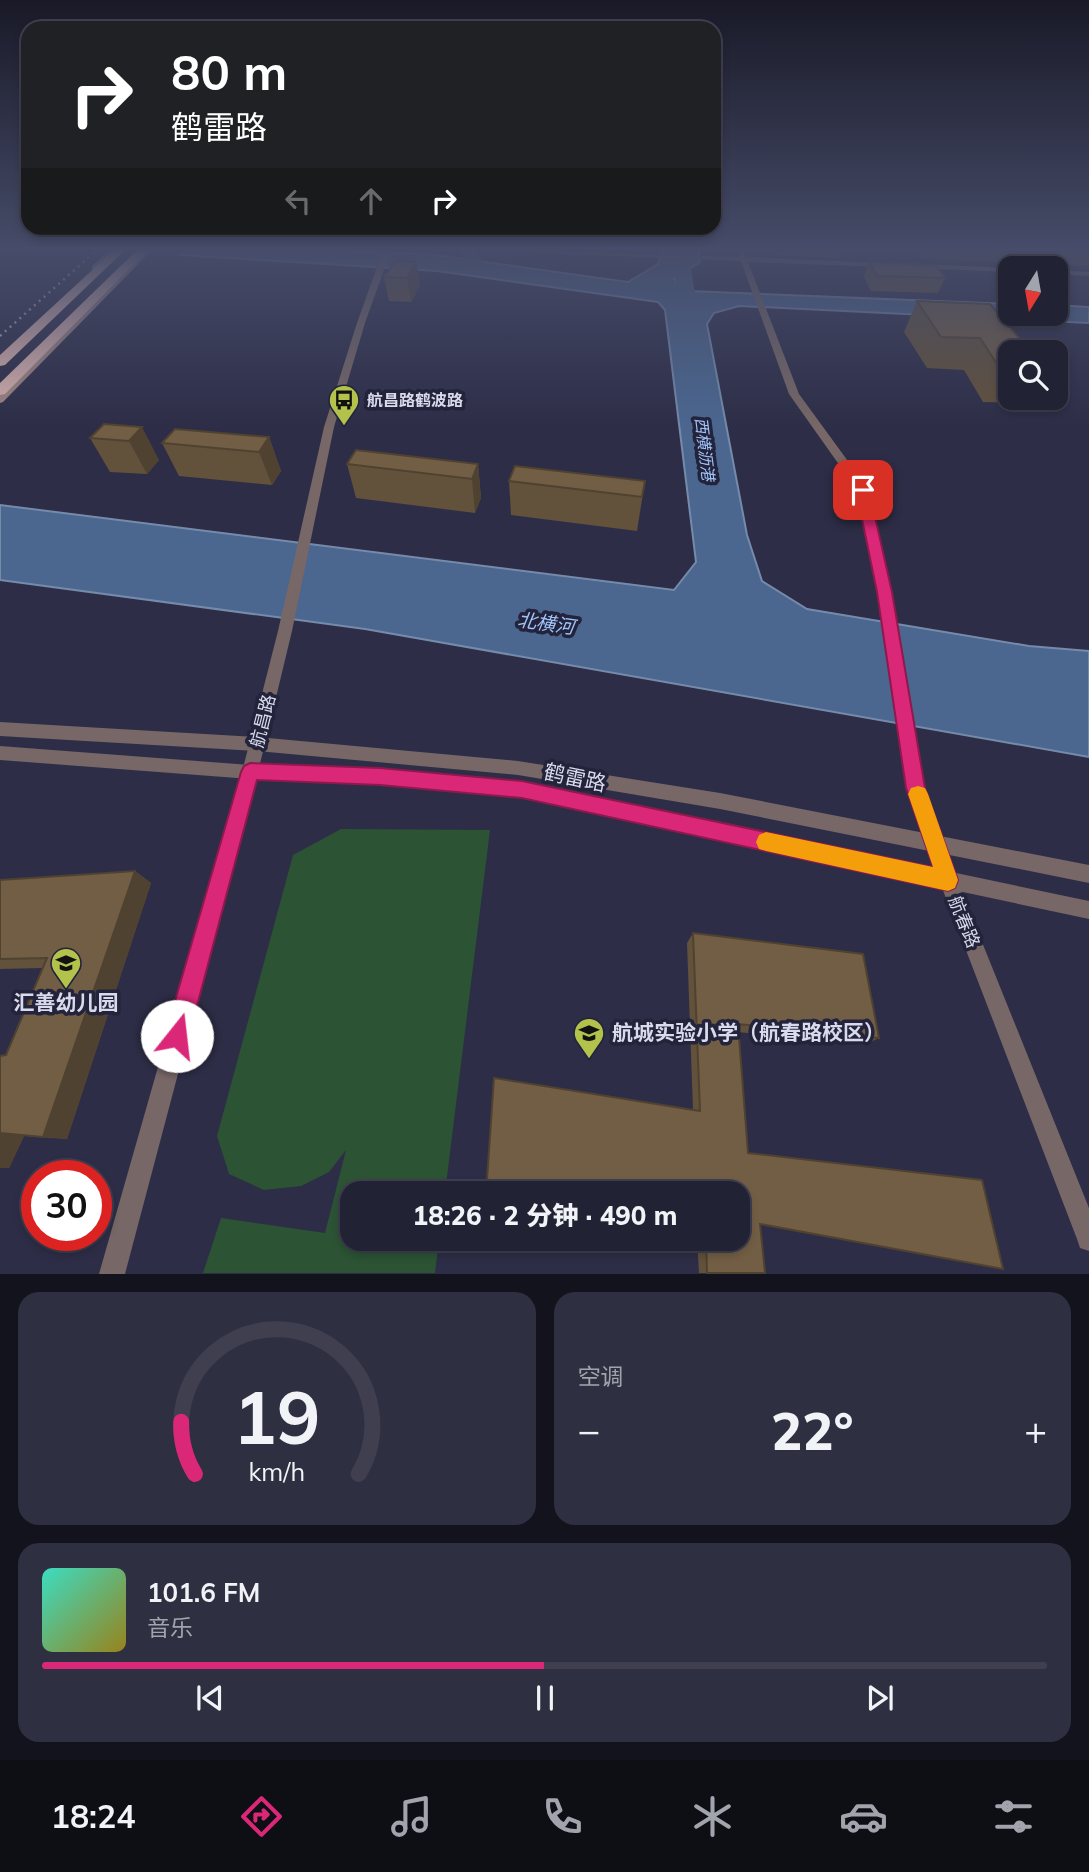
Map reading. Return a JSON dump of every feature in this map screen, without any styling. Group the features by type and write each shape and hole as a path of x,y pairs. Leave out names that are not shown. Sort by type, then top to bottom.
{"highway":[{"path":"0,362 55,309"},
{"path":"0,391 84,309"}],"main road":[{"path":"0,400 87,309"}],"street":[{"name":"航昌路","path":"112,1273 250,772 285,631 329,427 366,309"},
{"name":"航春路","path":"762,309 794,394 863,490 884,592 916,788 948,880 1089,1239"},
{"name":"鹤雷路","path":"0,729 257,744 518,768 720,801 1085,873"},
{"name":"鹤雷路","path":"0,753 250,772 380,777 522,790 1089,910"}],"green space":[{"path":"341,829 490,830 446,1181 340,1181 340,1251 438,1251 435,1273 203,1273 221,1218 325,1233 346,1150 329,1172 301,1186 264,1190 229,1174 217,1136 293,855"}],"water":[{"name":"北横河","path":"665,309 727,309 714,313 707,324 747,535 762,581 807,609 1029,646 1089,651 1089,757 365,629 0,580 0,505 674,590 696,562"},
{"path":"810,309 998,309 998,319"},
{"path":"1068,309 1089,309 1089,323 1068,322"}],"building":[{"path":"923,309 995,309 998,313 998,326 1009,326 1021,340 998,340 998,365 980,338 941,337"},
{"path":"104,424 142,427 129,441 90,438"},
{"path":"175,429 269,437 259,452 162,443"},
{"path":"356,450 478,464 472,479 347,464"},
{"path":"515,466 645,481 642,497 509,481"},
{"path":"135,871 43,1137 0,1133 0,1056 6,1055 47,958 0,959 0,880"},
{"path":"693,933 863,954 879,1038 738,1024 748,1153 982,1180 1003,1269 760,1224 765,1273 707,1273 706,1251 750,1251 750,1181 487,1181 494,1078 700,1111"}],"waterway":[{"name":"西横沥港","path":"688,309 691,331"}],"railway":[{"path":"0,336 30,309"}],"slow traffic":[{"path":"766,842 948,880 918,794"}],"place":[{"name":"航昌路鹤波路","path":"344,427"},
{"name":"汇善幼儿园","path":"66,990"},
{"name":"航城实验小学（航春路校区）","path":"589,1060"}],"route":[{"path":"177,1036 250,772 380,777 522,790 948,880 916,788 884,592 863,490"}]}
